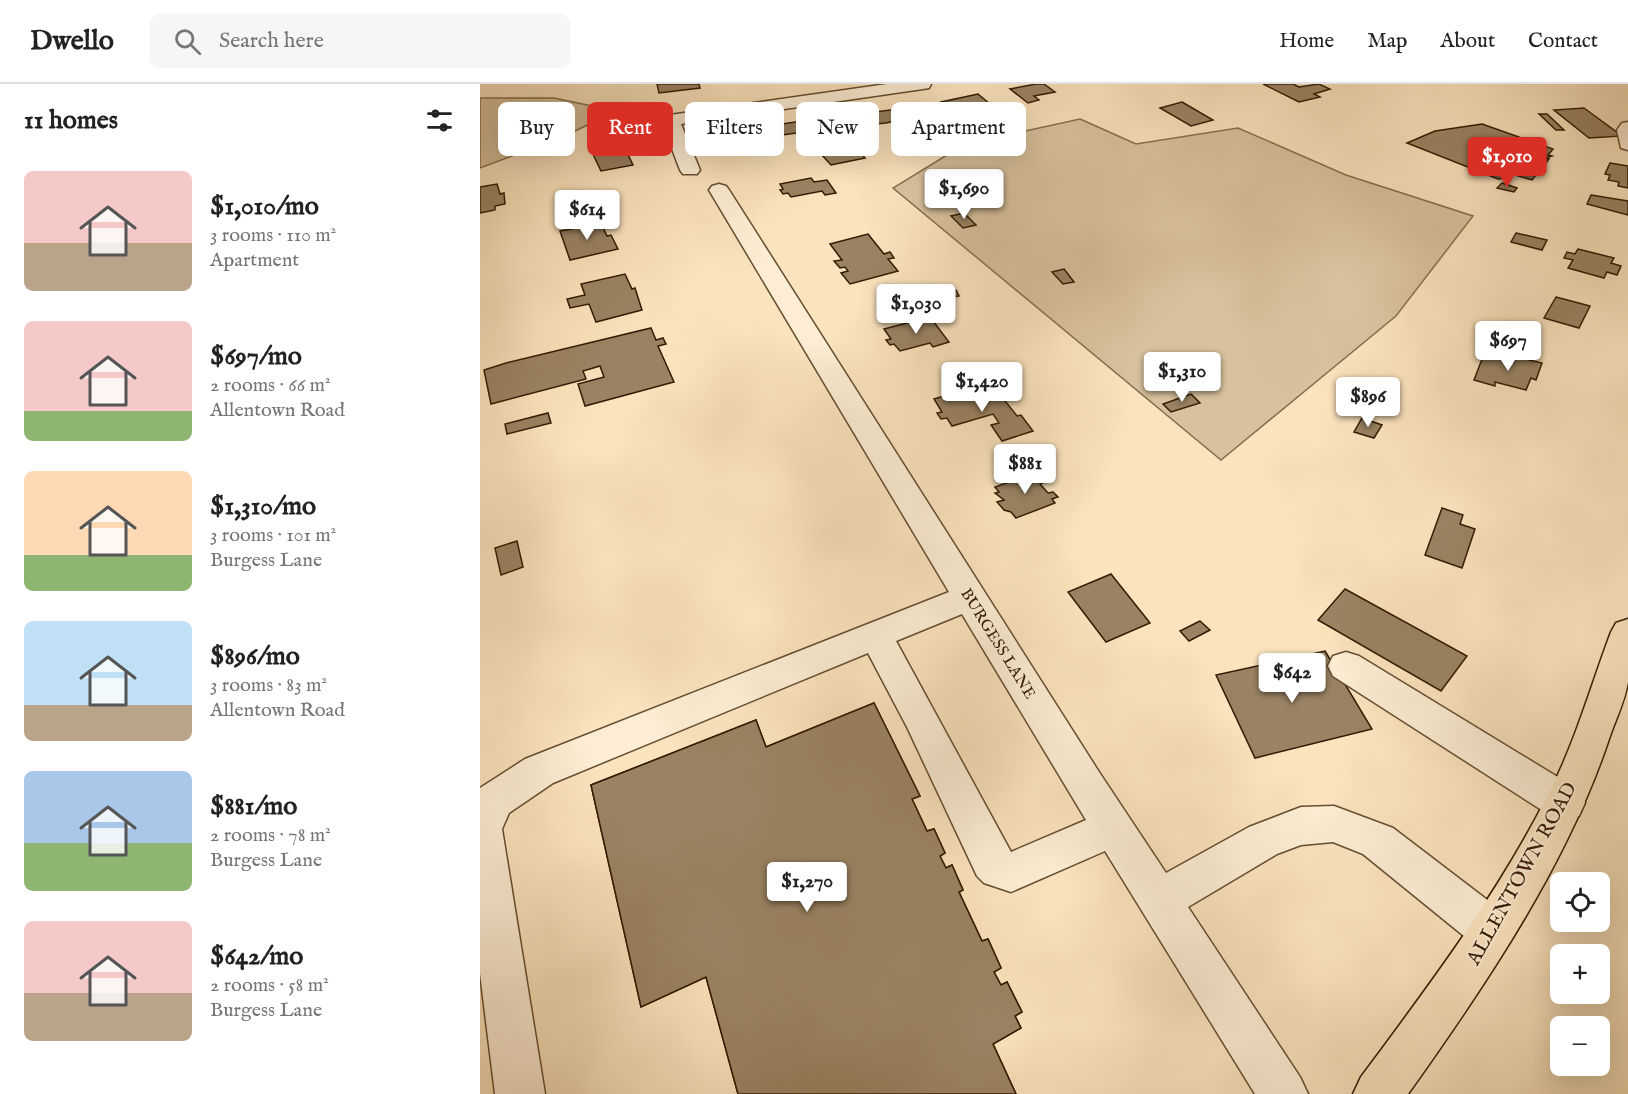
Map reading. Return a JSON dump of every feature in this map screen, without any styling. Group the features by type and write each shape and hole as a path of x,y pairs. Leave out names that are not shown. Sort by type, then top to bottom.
{"main road":[{"name":"ALLENTOWN ROAD","path":"1378,1094 1451,995 1565,803 1588,747 1628,633"}],"street":[{"path":"690,170 670,120 923,84"},
{"path":"1628,127 1628,144"},
{"name":"BURGESS LANE","path":"719,190 1113,828 1283,1094"},
{"path":"520,1094 482,829 494,801 539,771 970,597"},
{"path":"876,636 927,729 992,862 999,869 1011,872 1113,828"},
{"path":"1346,666 1565,803"},
{"path":"1159,900 1263,840 1301,826 1334,824 1378,841 1491,930"}],"shaded area":[{"path":"480,98 554,98 573,102 498,102 498,156 512,156 480,168"},
{"path":"575,102 587,105 587,125 575,131"},
{"path":"1080,119 1136,144 1238,128 1346,175 1473,216 1396,316 1221,460 893,188 945,156 1026,156 1026,131"}],"building":[{"path":"657,84 699,84 700,88 659,93"},
{"path":"1044,84 1055,92 1034,96 1039,100 1028,103 1010,89"},
{"path":"1263,84 1293,84 1299,87 1319,84 1330,89 1314,94 1320,97 1299,102"},
{"path":"978,94 988,102 941,102"},
{"path":"1182,102 1213,120 1191,126 1160,108"},
{"path":"1584,108 1622,136 1589,138 1554,110"},
{"path":"891,110 891,122 879,124 879,111"},
{"path":"1539,114 1547,114 1564,130 1556,130"},
{"path":"796,122 796,133 784,135 784,124"},
{"path":"1482,124 1553,149 1548,155 1552,156 1545,158 1549,159 1532,180 1505,172 1502,175 1507,176 1506,178 1498,179 1407,143 1435,131"},
{"path":"594,156 629,156 633,165 601,171"},
{"path":"823,156 863,156 865,158 831,165"},
{"path":"1610,163 1628,166 1628,188 1618,186 1619,182 1608,180 1610,175 1605,174"},
{"path":"811,178 814,182 827,180 836,193 825,195 822,191 791,197 780,190 783,189 780,184"},
{"path":"1502,183 1517,188 1514,192 1497,188"},
{"path":"497,184 500,194 504,193 505,204 495,206 495,210 480,213 480,187"},
{"path":"1591,195 1628,201 1628,215 1587,204"},
{"path":"964,213 976,225 963,228 951,216"},
{"path":"601,223 607,236 611,235 618,249 570,260 560,231"},
{"path":"1516,233 1547,240 1542,250 1511,242"},
{"path":"868,234 884,254 890,252 894,258 888,259 898,271 850,284 841,273 848,271 845,267 840,268 834,261 842,260 830,244"},
{"path":"1578,249 1614,258 1611,263 1621,266 1617,275 1607,272 1604,278 1568,268 1573,260 1564,258 1567,252 1575,254"},
{"path":"1064,269 1074,282 1063,284 1052,272"},
{"path":"625,274 632,289 635,288 642,310 596,322 589,304 570,308 567,299 585,295 581,284"},
{"path":"956,290 959,296 946,298 943,292"},
{"path":"1556,297 1590,306 1579,328 1544,318"},
{"path":"930,317 949,342 933,347 930,343 900,351 886,340 891,339 884,329"},
{"path":"651,328 656,340 663,338 666,344 658,346 674,382 585,406 578,384 604,377 600,366 583,371 586,379 491,404 484,370"},
{"path":"1484,354 1514,362 1516,357 1542,363 1536,380 1531,378 1526,390 1495,382 1495,386 1474,380"},
{"path":"971,388 981,403 1002,397 1017,416 1021,415 1033,431 1002,441 991,425 999,423 993,414 952,426 947,418 941,419 937,413 942,412 934,399"},
{"path":"1191,394 1200,403 1171,412 1163,404"},
{"path":"548,413 551,423 507,434 505,424"},
{"path":"1362,418 1382,425 1374,438 1354,432"},
{"path":"1034,473 1037,477 1043,475 1048,481 1040,484 1048,493 1053,492 1058,497 1052,499 1055,503 1016,518 997,502 1004,500 995,493 999,492 995,487"},
{"path":"1442,508 1463,515 1460,524 1475,529 1462,568 1425,555"},
{"path":"517,541 523,567 501,575 495,548"},
{"path":"1111,574 1150,623 1106,642 1068,592"},
{"path":"1345,589 1467,656 1441,691 1318,620"},
{"path":"1200,621 1210,630 1189,641 1180,631"},
{"path":"1325,651 1372,729 1255,758 1216,675"},
{"path":"874,703 920,796 912,799 927,831 934,829 945,853 940,856 946,868 952,865 963,890 959,892 982,941 988,939 1001,968 994,972 1001,985 1007,982 1022,1012 1015,1016 1021,1028 993,1044 1016,1094 738,1094 706,977 641,1007 591,785 756,720 766,747","holes":["882,854 912,919 837,958 809,890"]},
{"path":"874,703 920,796 912,799 927,831 934,829 945,853 940,856 946,868 952,865 963,890 959,892 982,941 988,939 1001,968 994,972 1001,985 1007,982 1022,1012 1015,1016 1021,1028 993,1044 1016,1094 738,1094 706,977 641,1007 591,785 756,720 766,747"}]}
